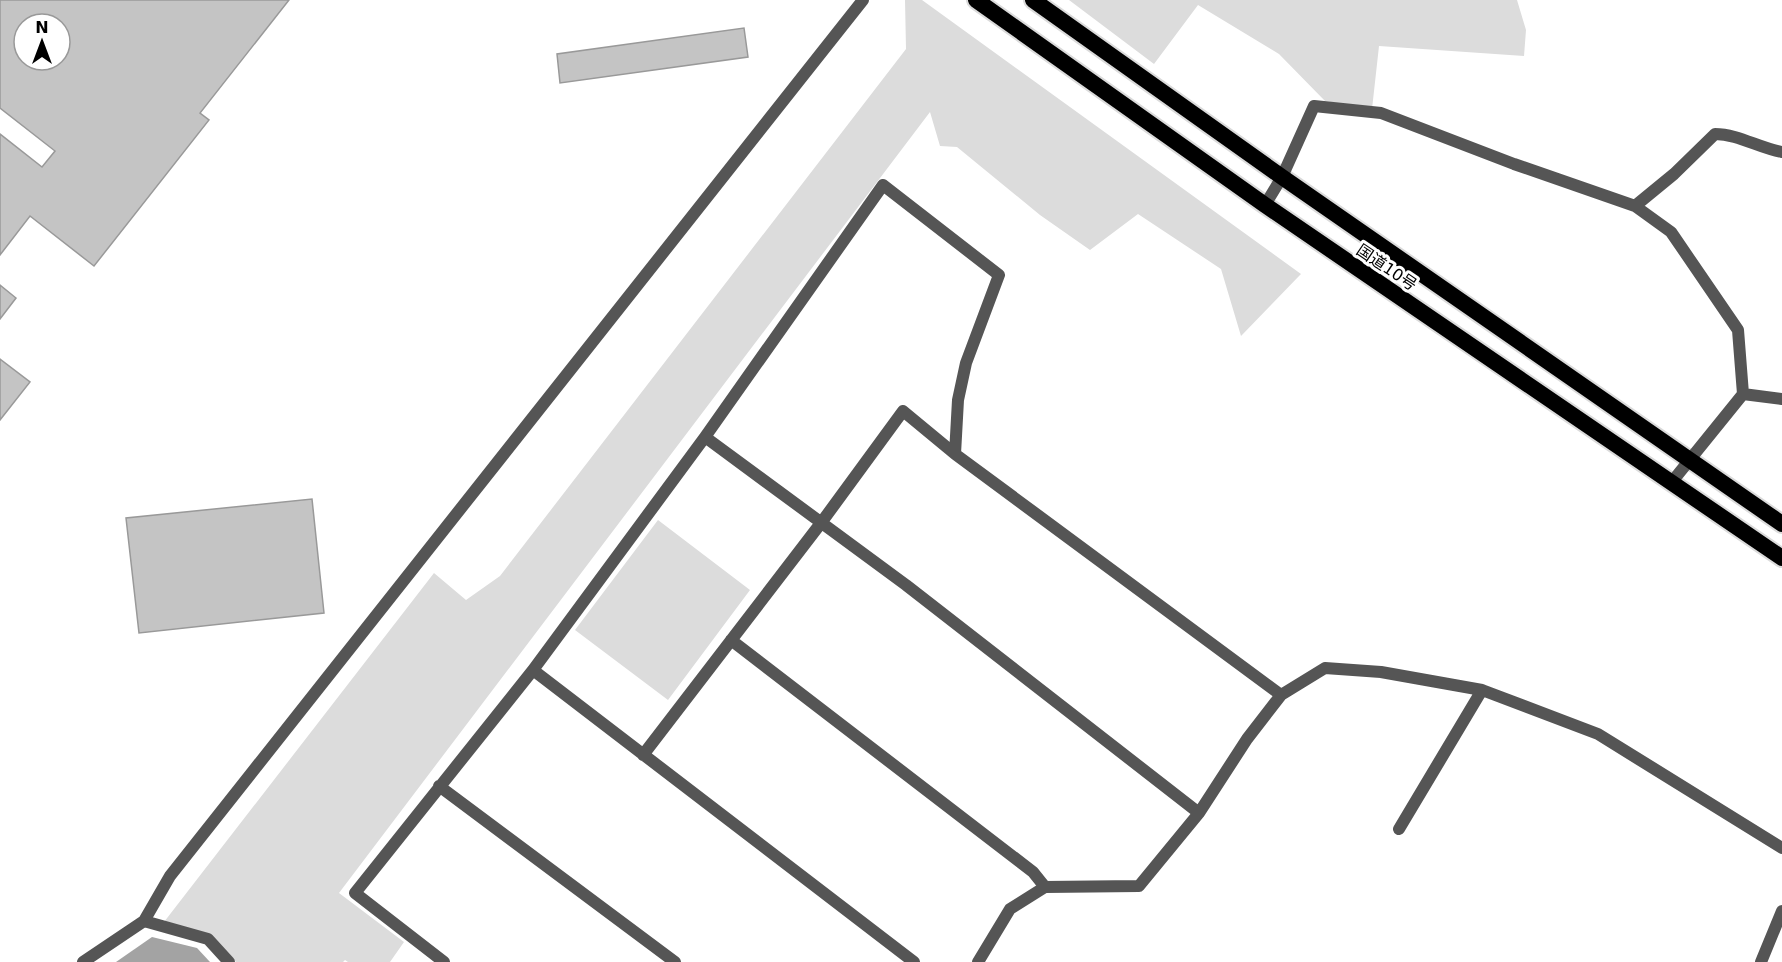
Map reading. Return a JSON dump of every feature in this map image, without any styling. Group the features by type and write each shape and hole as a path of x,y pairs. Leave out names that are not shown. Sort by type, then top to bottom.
{"highway":[{"name":"国道10号","path":"976,0 1265,205 1782,558"},
{"name":"国道10号","path":"1033,0 1282,177 1782,524"}],"street":[{"path":"83,962 144,921 170,876 863,0"},
{"path":"1265,205 1282,177 1314,106 1381,113 1514,164 1635,206 1671,232 1738,330 1743,394 1671,483"},
{"path":"1635,206 1674,174 1715,134 1725,134 1782,152"},
{"path":"444,962 355,893 533,670 705,437 883,185 999,275 966,363 958,400 955,454"},
{"path":"1743,394 1782,399"},
{"path":"643,754 821,523 903,411 955,454 1281,695"},
{"path":"705,437 906,585 1199,813"},
{"path":"731,640 1033,872 1045,886"},
{"path":"978,962 1010,909 1045,886 1139,886 1199,813 1247,739 1281,695 1325,668 1381,672 1482,690 1598,734 1782,848"},
{"path":"533,670 914,962"},
{"path":"1399,829 1482,690"},
{"path":"439,786 675,962"},
{"path":"1761,962 1782,911"},
{"path":"144,921 208,939 229,962"}],"shaded area":[{"path":"905,0 922,0 1301,274 1241,336 1221,269 1138,214 1090,250 1040,215 957,147 940,146 930,112 339,893 404,942 390,962 348,962 345,960 343,962 236,962 210,934 164,922 434,573 466,600 500,576 906,49"},
{"path":"1069,0 1517,0 1526,30 1524,56 1379,46 1372,109 1325,101 1279,54 1198,5 1154,64"},
{"path":"658,520 750,590 668,700 575,630"},
{"path":"152,937 197,948 210,962 116,962"}],"building":[{"path":"0,0 289,0 200,113 209,120 94,266 30,216 0,255 0,134 42,167 55,151 0,108"},
{"path":"744,28 748,57 560,83 557,54"},
{"path":"0,285 16,298 0,319"},
{"path":"0,359 30,382 0,420"},
{"path":"312,499 324,613 139,633 126,518"}]}
